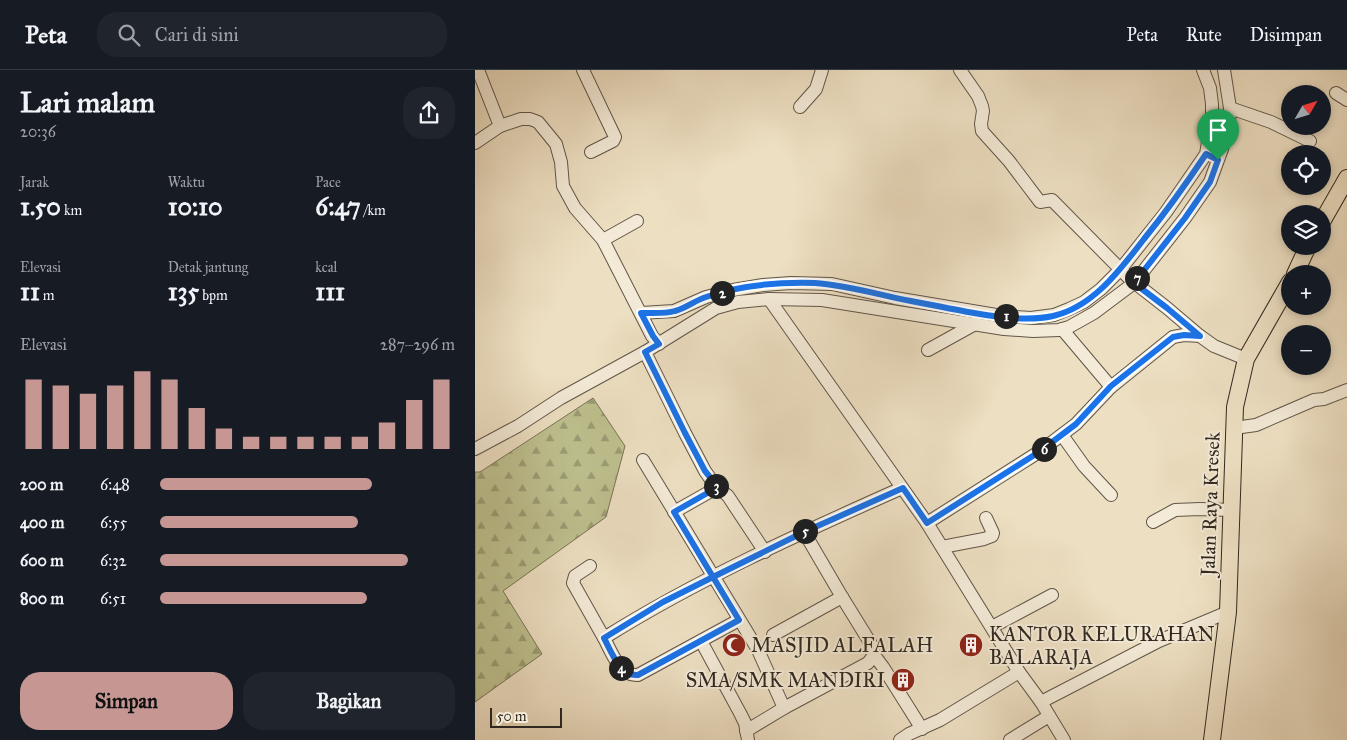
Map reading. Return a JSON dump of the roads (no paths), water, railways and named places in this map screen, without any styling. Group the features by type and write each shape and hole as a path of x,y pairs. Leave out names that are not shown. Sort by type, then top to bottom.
{"main road":[{"path":"1331,208 1344,189"},
{"name":"Jalan Raya Kresek","path":"1212,740 1228,612 1235,407 1246,359 1281,298"}],"street":[{"path":"478,70 500,126"},
{"path":"583,70 615,137 591,152"},
{"path":"800,107 816,89 822,70"},
{"path":"960,70 978,96 983,111 981,127 985,136 1009,161 1040,202 1052,200 1127,276 1200,336 1214,346 1246,359"},
{"path":"475,450 519,426 561,398 645,352 656,340 716,308 753,300 822,300 975,324 1057,324 1074,316 1089,307 1127,276 1190,195 1203,175 1211,157 1212,104 1210,88 1203,70"},
{"path":"1089,307 1101,290 1127,276 1190,195 1203,175 1211,157 1223,149 1230,108 1224,70"},
{"path":"1230,108 1271,122 1310,141"},
{"path":"475,142 500,126 521,119 530,119 538,122 556,144 561,162 563,186 575,208 603,240 656,340"},
{"path":"603,240 637,222"},
{"path":"642,314 674,311 706,297 733,290 763,285 798,283 832,284 1003,323"},
{"path":"769,299 927,523 1019,672 1041,702 1064,740"},
{"path":"928,350 975,324"},
{"path":"1057,324 1111,387"},
{"path":"927,523 1039,452 1062,435 1076,424 1111,387 1173,337 1184,335 1200,336"},
{"path":"645,352 705,471 728,496 765,552"},
{"path":"1234,428 1256,425 1314,400 1324,399 1347,390"},
{"path":"1062,435 1084,466 1111,495"},
{"path":"643,460 758,650 784,708"},
{"path":"674,512 718,487"},
{"path":"604,638 663,602 804,532 903,488"},
{"path":"1153,522 1175,510 1200,508 1231,510"},
{"path":"942,547 992,536 993,532 986,518"},
{"path":"804,532 871,644 874,655 921,729"},
{"path":"590,566 575,576 573,583 623,670 633,676 739,620"},
{"path":"992,627 1052,595"},
{"path":"773,635 842,597"},
{"path":"1041,702 1159,641 1228,612"},
{"path":"701,641 740,713 747,735 784,708 868,663 874,655"},
{"path":"900,740 940,720 1019,672"},
{"path":"1010,740 1049,716"}],"place":[{"name":"MASJID ALFALAH","path":"734,645"},
{"name":"KANTOR KELURAHAN BALARAJA","path":"971,645"},
{"name":"SMA/SMK MANDIRI","path":"903,680"}]}
